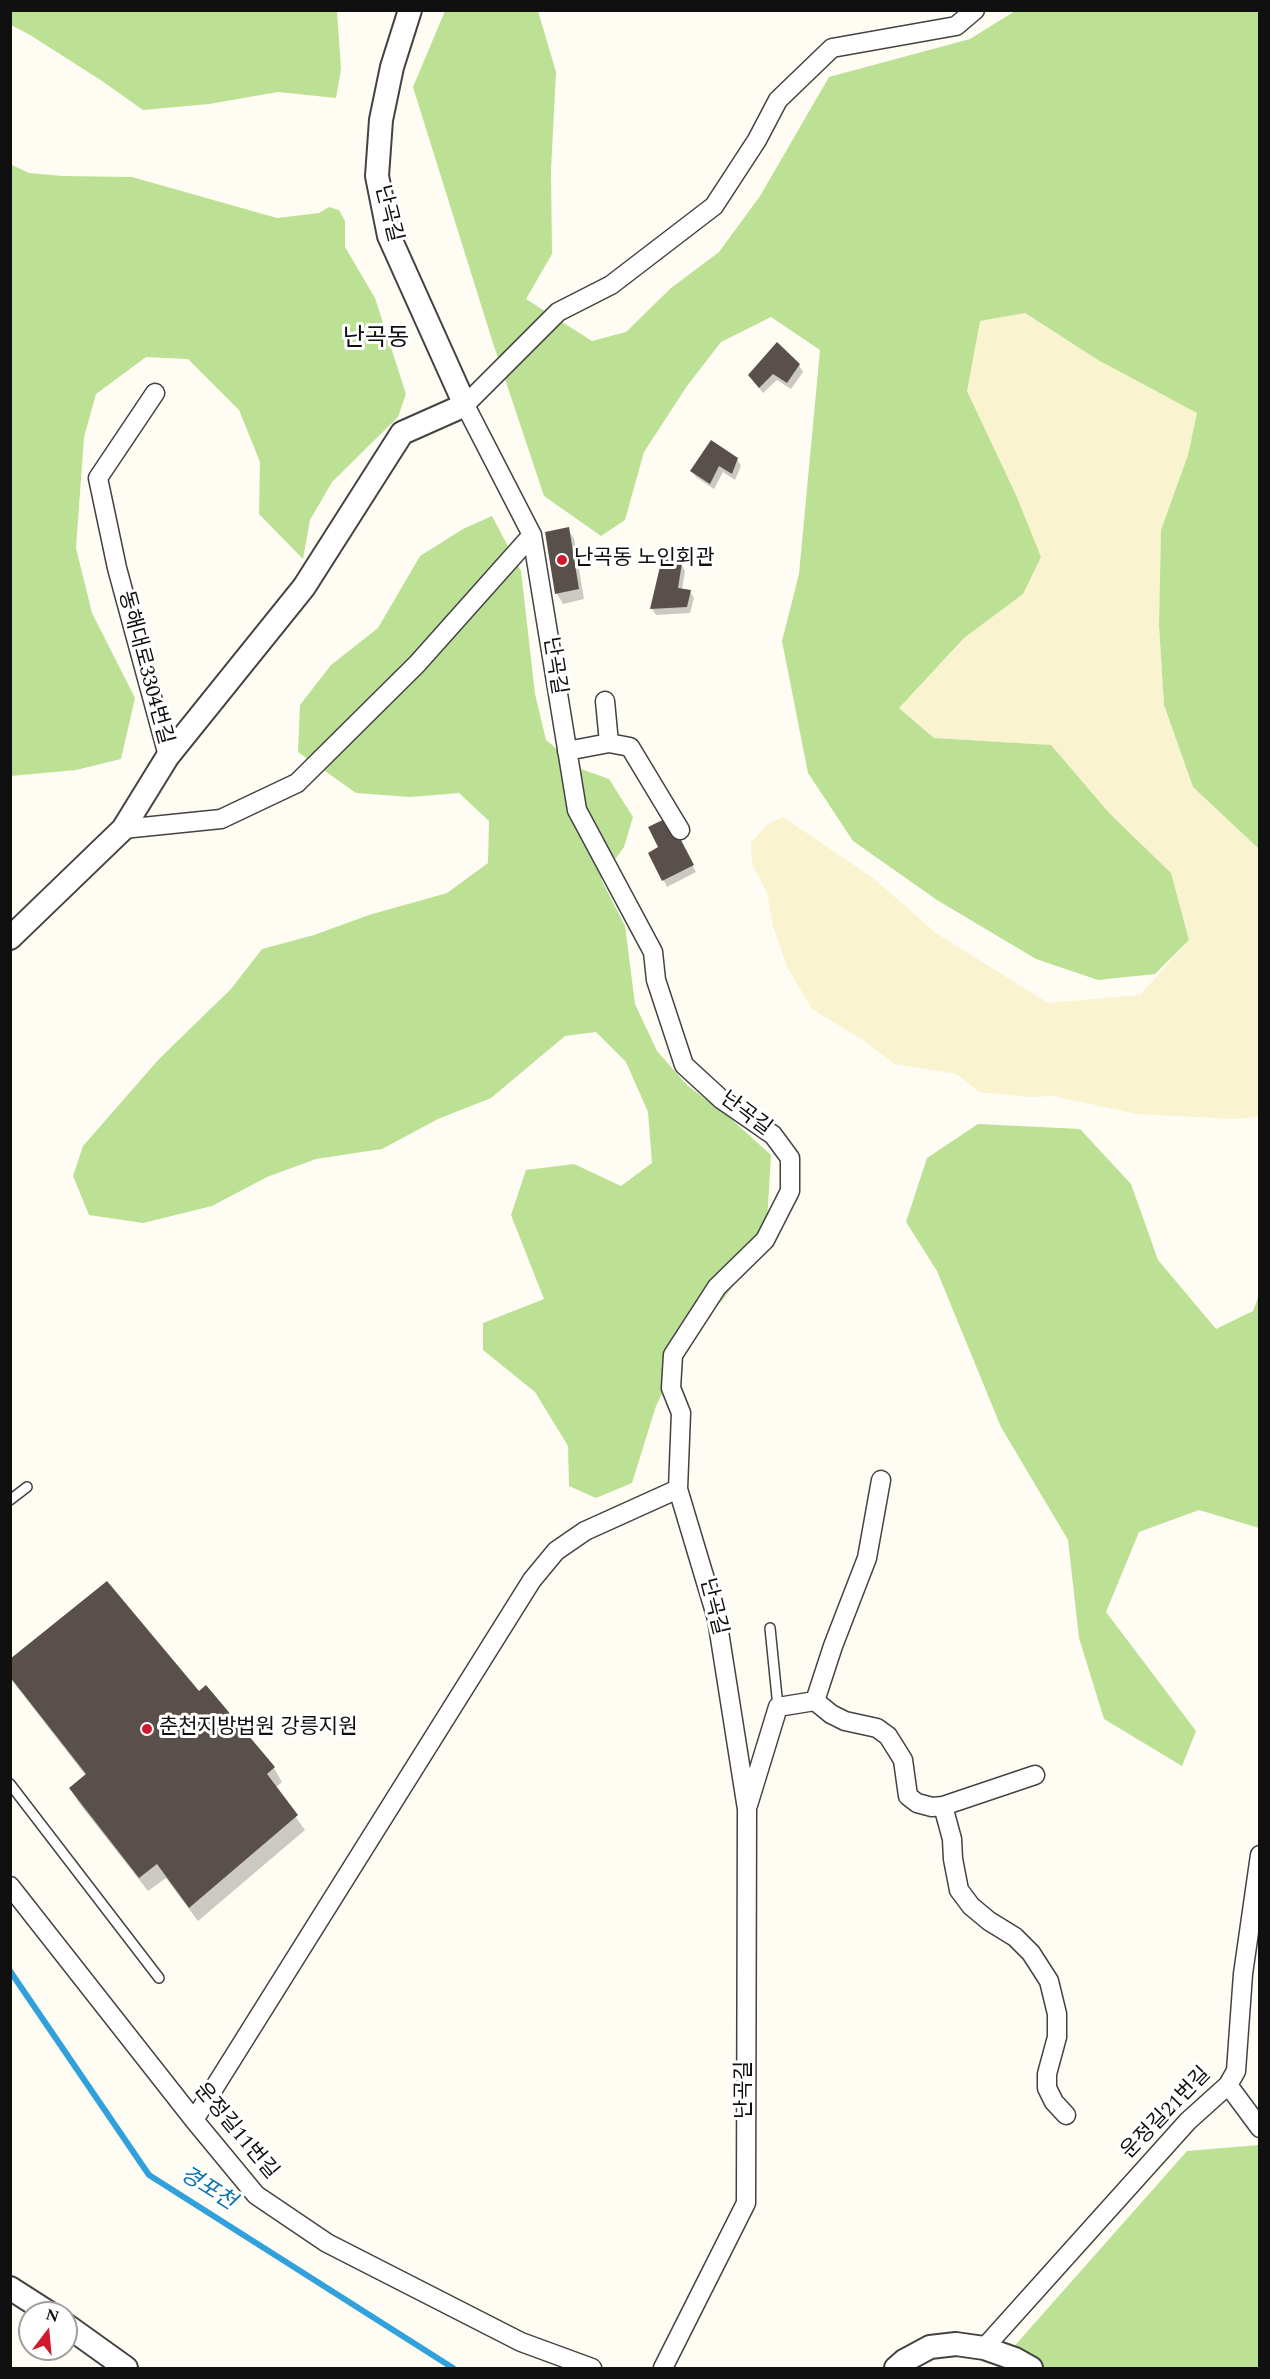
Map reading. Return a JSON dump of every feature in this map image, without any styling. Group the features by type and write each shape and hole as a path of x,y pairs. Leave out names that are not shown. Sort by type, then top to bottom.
{"street":[{"name":"난곡길","path":"410,10 392,67 381,120 377,176 389,236 465,405 532,535 577,810 653,952 656,980 684,1065 721,1099 773,1135 790,1158 790,1191 765,1240 717,1287 673,1355 671,1388 681,1413 678,1489 717,1619 747,1809 746,2203 663,2368"},
{"path":"168,756 304,587 402,434 465,405 558,312 612,285 714,206 757,140 778,100 832,48 956,26 975,10"},
{"name":"동해대로3304번길","path":"10,938 123,829 168,756 117,568 98,478 155,393"},
{"path":"123,829 222,819 297,783 417,664 532,535"},
{"path":"605,701 609,743"},
{"path":"567,751 609,743 630,747 680,830"},
{"path":"815,1701 833,1646 867,1558 881,1480"},
{"path":"194,2120 532,1580 556,1551 585,1530 678,1489"},
{"path":"747,1809 778,1707 815,1701 831,1714 845,1721 877,1728 888,1737 903,1760 908,1796 916,1803 932,1807 943,1806 1035,1775"},
{"path":"943,1806 952,1839 959,1890 971,1906 989,1921 1016,1937 1031,1953 1049,1981 1058,2014 1057,2037 1047,2074 1047,2088 1054,2102 1066,2115"},
{"name":"운정길21번길","path":"984,2348 1188,2121 1228,2085 1236,2071 1251,1974 1260,1855"},
{"name":"운정길11번길","path":"10,1886 256,2195 327,2243 521,2342 592,2368"},
{"path":"1228,2085 1260,2128"},
{"path":"10,2288 30,2301"},
{"path":"78,2334 126,2368"},
{"path":"896,2368 904,2361 930,2348 956,2344 984,2348 1015,2359 1031,2368"}],"lane":[{"path":"10,1500 27,1486"},
{"path":"770,1628 778,1707"},
{"path":"10,1784 159,1978"}],"shaded area":[{"path":"1024,313 1098,360 1197,413 1188,455 1161,530 1159,625 1164,705 1193,787 1259,849 1259,1117 1232,1119 1137,1114 1053,1096 1029,1097 979,1092 957,1074 895,1064 863,1040 812,1009 787,967 773,926 767,893 752,864 751,843 768,824 783,817 873,878 936,933 1048,1003 1140,995 1189,940 1171,873 1110,815 1051,745 934,738 899,708 964,638 1023,594 1016,495 967,391 979,321"}],"green space":[{"path":"11,10 337,11 341,69 336,98 278,92 209,104 143,110 102,81 11,25"},
{"path":"445,11 538,11 556,72 551,170 552,254 526,299 592,341 626,332 671,288 719,252 760,196 829,77 970,39 1015,11 1259,11 1259,849 1193,787 1164,705 1159,625 1161,530 1188,455 1197,413 1098,360 1025,313 980,321 967,391 1016,495 1041,557 1023,594 964,638 899,708 934,738 1051,745 1110,814 1171,873 1189,940 1155,974 1098,980 1036,959 937,900 853,841 808,773 782,641 799,574 820,350 771,317 721,342 687,386 644,452 625,520 601,536 544,496 492,340 413,87"},
{"path":"12,165 29,173 132,177 277,218 319,213 329,207 339,210 345,221 345,247 375,298 406,394 398,417 332,482 310,520 303,559 259,514 260,462 239,410 188,359 146,357 96,394 84,437 76,548 92,613 135,698 121,759 76,770 11,776"},
{"path":"492,516 521,571 535,694 546,740 581,769 609,779 633,817 624,847 601,879 625,926 635,1004 657,1051 687,1085 730,1118 771,1155 766,1240 722,1301 695,1326 656,1406 632,1483 596,1498 569,1486 568,1446 535,1392 483,1350 483,1323 544,1299 511,1215 526,1170 574,1164 621,1186 652,1163 648,1112 626,1062 596,1032 565,1036 491,1098 438,1119 382,1149 316,1159 267,1177 212,1206 143,1223 89,1215 73,1176 83,1146 159,1059 231,989 262,949 447,893 488,863 489,821 459,793 410,797 356,793 298,752 300,705 331,665 378,628 420,556 463,529"},
{"path":"978,1124 1080,1129 1131,1184 1158,1260 1216,1329 1253,1311 1259,1295 1259,1528 1199,1510 1139,1532 1106,1612 1196,1731 1182,1766 1104,1719 1079,1638 1068,1540 1001,1427 937,1271 906,1222 927,1158"},
{"path":"1259,2145 1259,2368 1037,2368 1010,2351 1187,2151"}],"building":[{"path":"777,342 800,364 787,383 773,374 759,388 748,375"},
{"path":"711,440 738,458 732,474 719,466 710,484 690,471"},
{"name":"난곡동 노인회관","path":"569,527 579,589 555,594 545,532"},
{"path":"662,558 682,563 678,588 691,590 687,607 650,609"},
{"path":"669,817 694,865 662,881 648,853 658,847 648,827"},
{"name":"춘천지방법원 강릉지원","path":"107,1581 199,1691 206,1685 275,1767 267,1774 298,1815 189,1908 157,1864 139,1878 69,1788 86,1774 10,1677 10,1659"}],"waterway":[{"name":"경포천","path":"10,1971 149,2175 453,2368"}],"place":[{"name":"난곡동 노인회관","path":"562,560"},
{"name":"춘천지방법원 강릉지원","path":"147,1729"}],"district":[{"name":"난곡동","path":"376,340"}]}
